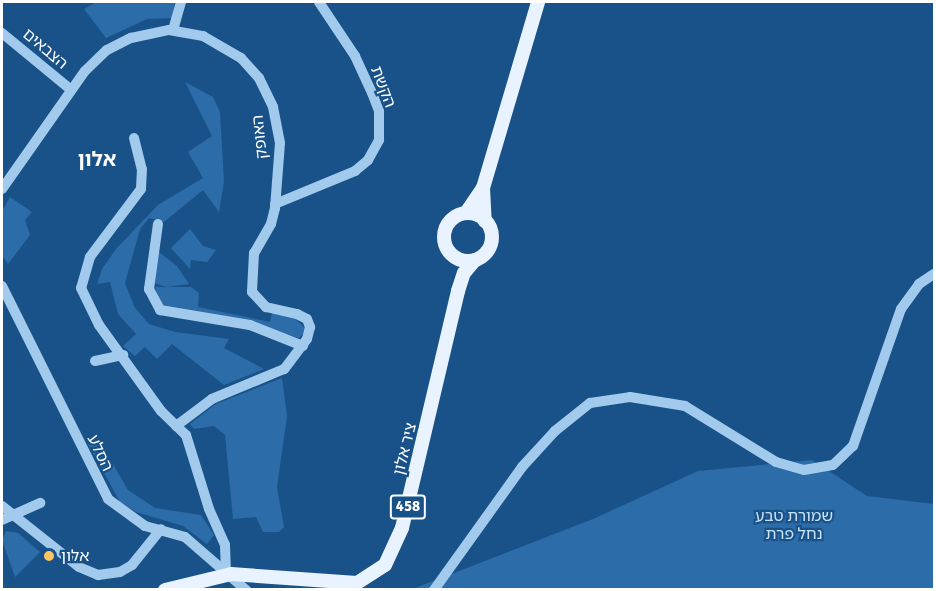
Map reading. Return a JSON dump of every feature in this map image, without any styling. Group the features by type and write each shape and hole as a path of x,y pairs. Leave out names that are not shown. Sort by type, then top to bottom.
{"main road":[{"path":"466,213 483,188 538,2"},
{"path":"483,188 486,221 491,230 490,246 475,260 465,261 450,254 445,245 445,229 456,216 466,213 486,221"},
{"name":"ציר אלון","path":"450,254 458,291"},
{"name":"ציר אלון","path":"165,590 229,572 357,583 385,566 402,528 458,291 464,273 475,260"}],"street":[{"path":"173,30 181,2"},
{"name":"הקשת","path":"275,204 355,171 368,160 379,140 378,111 372,93 355,56 319,2"},
{"name":"האופק","path":"2,189 70,89 97,59 119,44 145,34 173,30 203,36 224,46 251,67 264,85 279,135 275,204 271,224 254,253 252,292 266,307 306,319 310,327 303,346"},
{"name":"הצבאים","path":"2,33 70,89"},
{"path":"134,138 141,169 141,189 90,257 81,288 89,309 176,426 186,435 196,459 209,509 225,545 229,572"},
{"path":"158,224 149,289 160,310 250,325 303,346 284,369 213,399 176,426"},
{"path":"434,590 522,467 555,430 590,403 630,397 685,406 776,462 804,470 833,465 855,440 901,309 919,284 934,274"},
{"name":"הסלע","path":"2,286 101,489 133,520 185,537 229,572 246,590"},
{"path":"95,361 123,355"},
{"path":"6,518 40,503"},
{"path":"2,506 6,518 79,567 98,575 120,572 132,565 161,529"}],"green space":[{"path":"97,2 175,2 172,18 147,19 106,38 84,9"},
{"path":"185,82 213,97 220,112 224,182 219,212 203,190 164,222 149,218 140,229 125,283 135,308 149,324 175,332 229,339 224,348 264,369 224,385 172,344 157,359 145,347 135,356 123,346 136,334 118,314 110,282 97,284 102,269 116,249 158,205 203,178 188,152 212,136"},
{"path":"10,197 32,212 25,220 30,235 8,264 2,255 2,211"},
{"path":"190,229 203,246 216,250 207,262 191,260 190,269 171,248"},
{"path":"159,252 177,266 189,284 167,287 154,283"},
{"path":"155,287 191,287 199,293 198,307 270,322 272,313 294,318 305,328 304,333 299,338 240,319 181,313 161,304"},
{"path":"282,378 287,416 277,487 284,527 279,532 263,532 256,517 233,519 225,435 214,426 194,429 190,424 216,404"},
{"path":"98,438 128,490 155,508 201,515 214,535 207,544 183,526 136,512 120,502 88,444"},
{"name":"שמורת טבע נחל פרת","path":"812,460 867,496 934,504 934,589 410,590 593,519 698,471"},
{"path":"6,531 18,533 40,552 15,577 2,540"}],"place":[{"name":"אלון","path":"49,556"}],"district":[{"name":"אלון","path":"97,159"}]}
